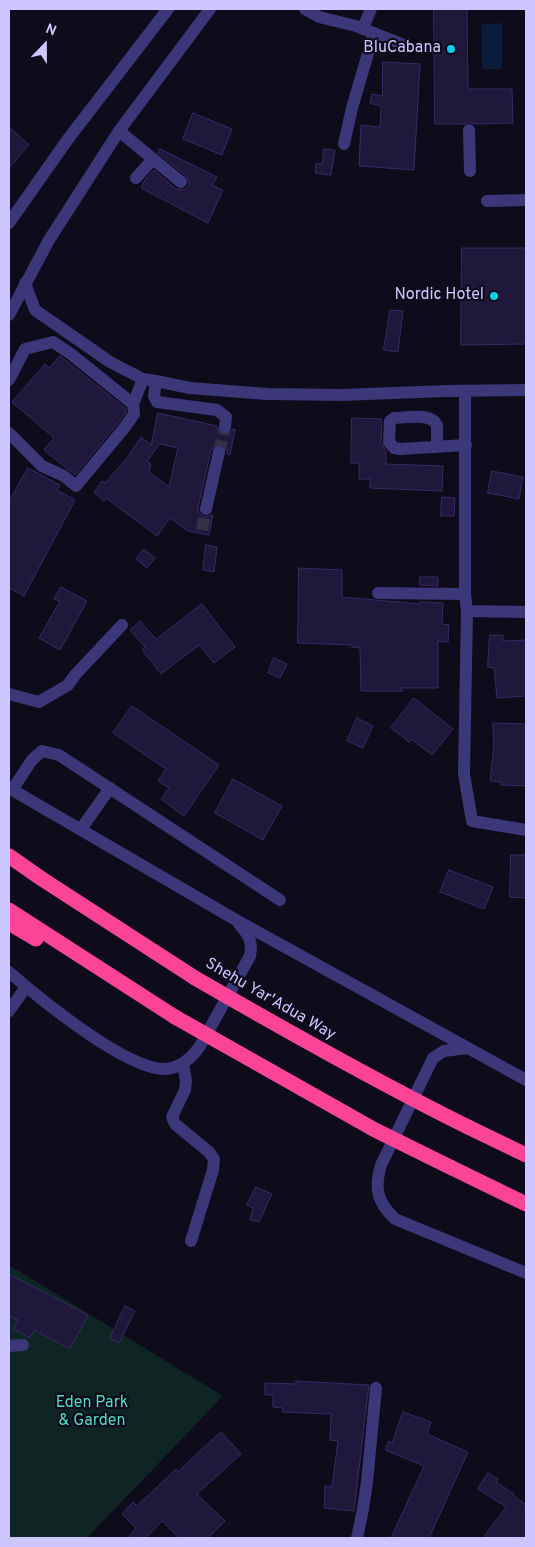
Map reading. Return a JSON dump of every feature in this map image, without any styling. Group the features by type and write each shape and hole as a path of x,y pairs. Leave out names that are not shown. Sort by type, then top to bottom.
{"highway":[{"name":"Shehu Yar'Adua Way","path":"9,856 195,978 368,1076 526,1155"},
{"path":"9,910 176,1017 367,1125 526,1204"},
{"path":"9,923 70,957 115,978"}],"street":[{"path":"9,223 68,138 168,9"},
{"path":"9,313 49,240 119,131 210,9"},
{"path":"305,9 319,17 364,29 409,47"},
{"path":"344,144 352,108 364,29 371,9"},
{"path":"469,130 470,171"},
{"path":"119,131 181,182"},
{"path":"136,178 154,159"},
{"path":"487,201 526,200"},
{"path":"25,283 35,310 110,362 143,378 156,381 190,388 267,394 342,395 526,390"},
{"path":"9,313 35,310"},
{"path":"9,380 25,350 53,342 133,404"},
{"path":"9,433 42,466 64,476 76,486 134,414 133,404 143,378"},
{"path":"156,381 155,400 217,410 226,417 225,427"},
{"path":"465,391 465,594 467,611 464,774 472,821 526,830"},
{"path":"437,447 466,446"},
{"path":"206,509 219,452"},
{"path":"378,593 465,594"},
{"path":"467,611 526,612"},
{"path":"9,694 39,702 68,686 75,675 122,625"},
{"path":"280,900 60,755 42,751 32,760 10,788 236,920 526,1080"},
{"path":"81,830 110,788"},
{"path":"9,972 90,1035 136,1062 162,1069 175,1067 192,1058 250,956 252,946 250,939 236,920"},
{"path":"9,1011 26,987"},
{"path":"468,1048 444,1051 433,1058 381,1165 376,1187 388,1212 395,1219 526,1273"},
{"path":"183,1064 186,1082 185,1090 172,1117 175,1124 210,1152 214,1159 213,1170 191,1242"},
{"path":"9,1346 23,1345"},
{"path":"356,1538 362,1516 367,1482 376,1388"}],"green space":[{"name":"Eden Park & Garden","path":"9,1265 223,1396 87,1538 9,1538"}],"water":[{"path":"502,23 502,69 482,69 481,24"}],"building":[{"name":"BluCabana","path":"434,9 467,9 468,89 512,89 513,123 474,124 469,122 464,124 435,124"},
{"path":"383,62 420,64 414,170 359,166 361,125 380,127 381,106 370,103 372,94 382,96"},
{"path":"193,113 232,129 222,155 183,139"},
{"path":"9,127 29,145 9,168"},
{"path":"160,149 217,177 212,185 223,190 208,223 141,188 144,181 154,170 176,189 183,190 188,187 189,183 186,176 158,153"},
{"path":"324,149 335,150 331,175 315,173 316,163 322,164"},
{"name":"Nordic Hotel","path":"462,248 526,248 526,344 461,345"},
{"path":"390,310 403,311 398,352 384,350"},
{"path":"60,356 125,408 126,412 75,475 44,450 54,438 12,402 45,364 49,368"},
{"path":"158,413 217,426 218,431 224,435 229,434 233,429 235,430 230,455 227,454 227,449 221,444 216,444 211,450 198,508 198,512 204,517 213,515 209,535 188,531 170,518 157,536 106,498 104,501 94,492 102,481 105,483 127,458 141,437 151,445","holes":["160,444 178,448 169,487 149,472 151,464 147,462"]},
{"path":"352,418 382,419 381,442 386,451 386,464 443,466 442,491 370,488 370,479 359,479 359,463 351,463"},
{"path":"28,468 60,485 57,490 75,500 24,596 9,588 9,502"},
{"path":"492,471 523,477 519,499 488,493"},
{"path":"442,497 455,498 454,516 441,516"},
{"path":"206,545 217,547 214,572 203,570"},
{"path":"144,549 155,558 147,568 136,559"},
{"path":"299,568 342,570 342,597 420,604 420,602 443,603 442,624 449,625 448,642 438,641 438,688 400,688 403,691 361,691 360,648 352,647 352,645 298,643"},
{"path":"420,577 438,577 438,586 420,585"},
{"path":"61,587 87,601 60,650 39,638 60,601 54,599"},
{"path":"202,604 235,647 214,663 199,645 161,674 142,650 145,647 130,630 140,621 156,639"},
{"path":"490,635 503,635 503,641 526,640 526,696 497,698 494,668 488,667"},
{"path":"274,658 287,664 280,678 268,673"},
{"path":"414,698 453,729 432,755 411,739 409,742 391,728"},
{"path":"132,706 219,765 184,816 161,799 169,788 158,781 166,769 113,733"},
{"path":"357,718 373,726 363,748 347,741"},
{"path":"493,723 526,724 526,786 501,785 501,782 490,781 494,745"},
{"path":"233,779 282,806 263,840 215,813"},
{"path":"511,855 526,855 526,898 510,897"},
{"path":"449,870 493,887 484,909 440,892"},
{"path":"256,1187 272,1194 259,1222 250,1220 253,1208 247,1205"},
{"path":"9,1274 88,1315 70,1349 34,1330 30,1338 13,1329 18,1320 9,1316"},
{"path":"125,1306 135,1311 119,1343 110,1339"},
{"path":"296,1381 369,1385 354,1511 324,1508 325,1486 332,1487 338,1441 330,1440 331,1414 282,1412 283,1408 273,1407 273,1395 265,1395 265,1383 296,1384"},
{"path":"403,1412 431,1422 427,1434 468,1452 429,1538 391,1538 424,1466 385,1450 389,1441 392,1443"},
{"path":"221,1432 241,1454 197,1494 225,1521 208,1538 179,1538 162,1521 146,1538 128,1538 136,1528 122,1514 133,1502 137,1506 176,1469 178,1471"},
{"path":"488,1473 498,1479 496,1482 526,1505 526,1538 483,1538 506,1507 478,1489"}],"tunnel":[{"path":"219,452 225,427"},
{"path":"202,530 206,509"}],"place":[{"name":"BluCabana","path":"451,49"},
{"name":"Nordic Hotel","path":"494,296"}]}
